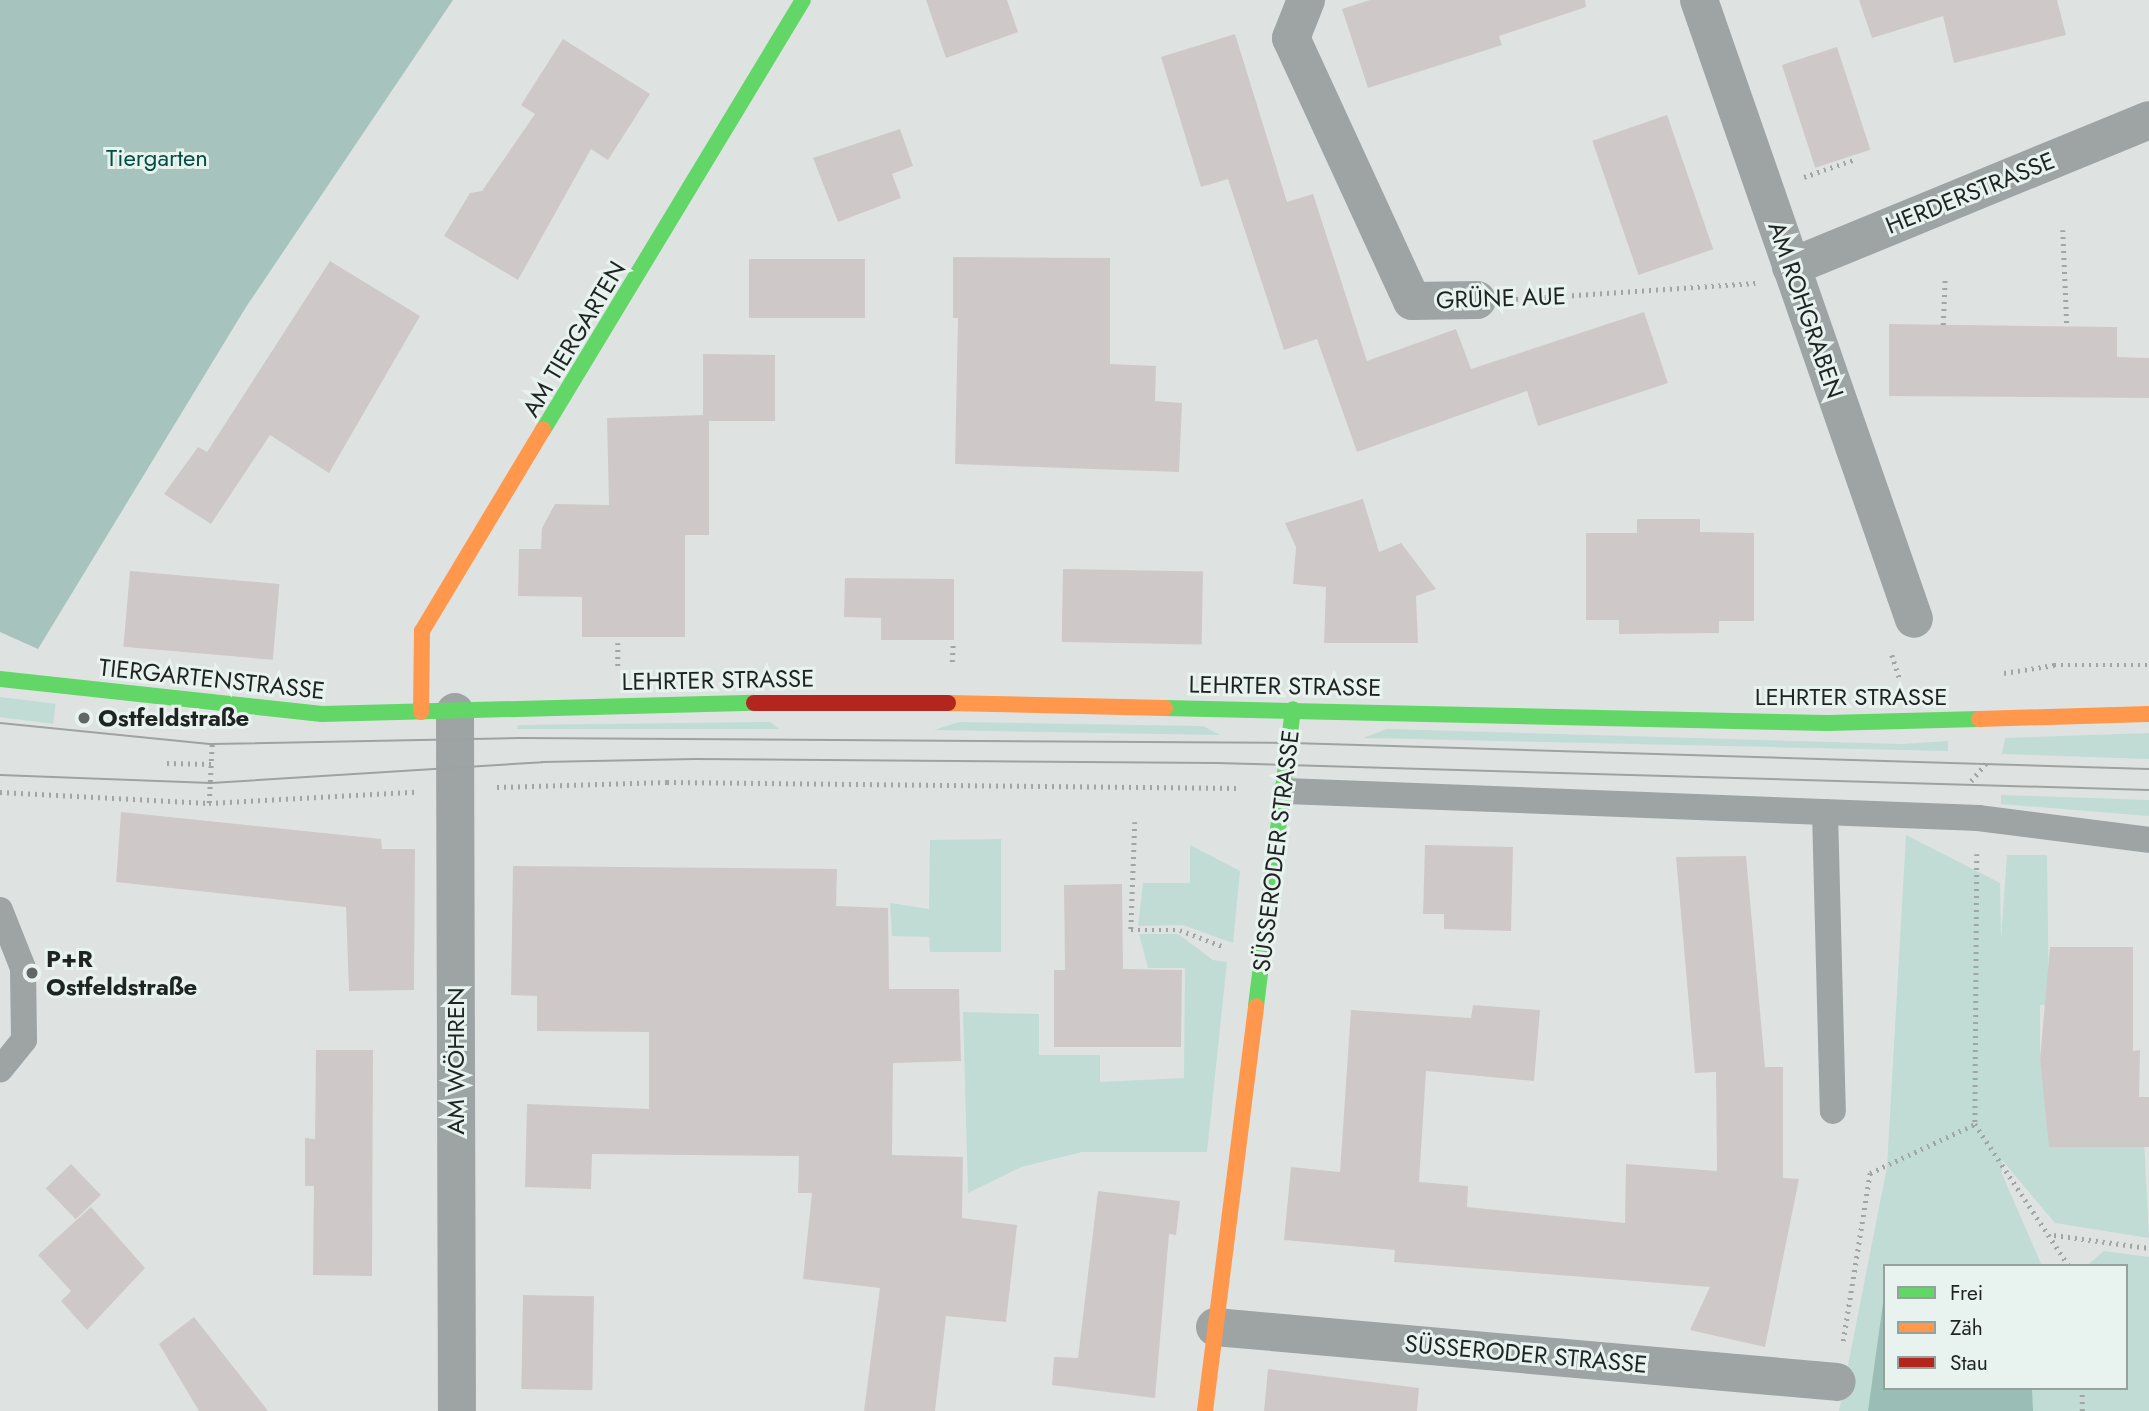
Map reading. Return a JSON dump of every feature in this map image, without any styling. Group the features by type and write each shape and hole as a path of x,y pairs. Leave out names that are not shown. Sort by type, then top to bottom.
{"main road":[{"name":"AM TIERGARTEN","path":"438,712 422,631 803,0"},
{"name":"TIERGARTENSTRASSE","path":"0,679 323,714 438,712"},
{"name":"LEHRTER STRASSE","path":"438,712 848,701 1828,723 2149,714"},
{"name":"SÜSSERODER STRASSE","path":"1205,1411 1286,791 1293,709"}],"street":[{"name":"GRÜNE AUE","path":"1306,0 1291,38 1412,301 1477,300"},
{"name":"AM ROHGRABEN","path":"1699,0 1914,620"},
{"name":"HERDERSTRASSE","path":"1791,267 2149,120"},
{"name":"AM WÖHREN","path":"438,712 455,790 457,1411"},
{"name":"SÜSSERODER STRASSE","path":"1215,1327 1837,1382"}],"lane":[{"path":"1286,791 1978,818 2149,840"},
{"path":"1825,812 1833,1111"},
{"path":"0,910 23,968 24,1040 0,1070"}],"path":[{"path":"1838,165 1856,159"},
{"path":"2063,230 2067,326"},
{"name":"GRÜNE AUE","path":"1477,300 1744,287 1791,267"},
{"path":"1943,325 1945,278"},
{"path":"618,643 619,672"},
{"path":"2054,665 2149,665"},
{"path":"1994,753 1955,799 1977,798 1975,1124 2053,1235 2068,1264"},
{"path":"167,763 211,764"},
{"path":"0,792 209,803 681,782 1286,791"},
{"path":"1135,822 1131,930 1180,930 1262,962"},
{"path":"1837,1382 1870,1173 1975,1124"},
{"path":"2053,1235 2149,1248"},
{"path":"2082,1390 2082,1411"}],"shaded area":[{"path":"0,697 56,704 53,724 0,717"},
{"path":"770,722 779,729 517,729 518,725"},
{"path":"959,722 1203,726 1220,735 934,730"},
{"path":"1387,729 1902,744 1948,741 1948,751 1363,738"},
{"path":"2149,733 2149,759 2002,754 2005,738"},
{"path":"2001,795 2149,800 2149,816 2001,804"},
{"path":"1906,835 2000,883 2001,939 2007,855 2047,855 2049,1005 2040,1005 2040,1059 2050,1147 2128,1147 2144,1141 2149,1238 2055,1223 2002,1160 2002,1174 2041,1264 1883,1264 1883,1390 2128,1390 2128,1264 2088,1264 2104,1251 2149,1257 2149,1411 1839,1411 1887,1167"},
{"path":"1001,839 1001,952 930,952 929,937 892,936 890,903 929,909 930,840"},
{"path":"1190,845 1240,871 1233,943 1183,925 1138,926 1143,883 1190,883"},
{"path":"1139,934 1178,934 1213,960 1227,962 1207,1152 1082,1152 1021,1167 968,1193 963,1012 1039,1014 1039,1055 1100,1055 1100,1082 1184,1078 1185,968 1148,968"},
{"path":"1883,1303 1883,1390 2032,1390 2033,1411 1868,1411"}],"green space":[{"name":"Tiergarten","path":"0,0 453,0 246,307 38,649 0,632"}],"building":[{"path":"926,0 1007,0 1018,32 946,58"},
{"path":"1370,0 1585,0 1586,7 1499,36 1502,45 1368,88 1342,9"},
{"path":"1859,0 2057,0 2066,35 1954,63 1943,16 1872,38"},
{"path":"1235,34 1287,202 1313,194 1367,361 1456,329 1471,369 1644,312 1668,383 1538,426 1527,391 1357,452 1317,339 1284,350 1228,179 1201,187 1161,57"},
{"path":"563,39 650,94 608,160 591,149 518,280 444,236 470,193 482,191 535,114 521,105"},
{"path":"1837,47 1870,150 1815,168 1782,65"},
{"path":"1667,115 1713,249 1639,275 1592,141"},
{"path":"900,129 913,166 892,174 901,198 838,222 813,158"},
{"path":"953,257 1110,258 1110,364 1156,366 1155,401 1182,403 1179,472 955,464 958,318 953,318"},
{"path":"749,259 865,259 865,318 749,318"},
{"path":"330,261 420,316 329,473 270,435 211,524 164,494 198,447 207,452"},
{"path":"1889,324 2117,327 2117,357 2149,358 2149,398 1889,396"},
{"path":"703,354 775,355 775,421 709,421 709,535 685,535 685,637 582,637 582,597 518,596 519,549 541,549 542,528 555,504 609,505 607,418 703,415"},
{"path":"1363,499 1379,552 1401,543 1436,589 1416,596 1418,643 1324,643 1326,587 1293,584 1296,547 1285,523"},
{"path":"1637,519 1700,519 1700,532 1754,533 1754,621 1719,621 1719,633 1619,634 1619,620 1586,620 1586,533 1637,533"},
{"path":"1063,569 1203,571 1202,644 1062,642"},
{"path":"130,571 279,584 273,660 123,647"},
{"path":"845,578 954,579 954,640 881,640 881,618 844,617"},
{"path":"121,812 381,839 382,849 415,849 414,990 349,991 346,907 116,882"},
{"path":"1425,845 1513,847 1511,931 1444,929 1444,914 1423,914"},
{"path":"1746,856 1765,1067 1783,1067 1783,1178 1799,1179 1765,1347 1690,1330 1710,1287 1394,1262 1395,1250 1284,1240 1291,1167 1340,1172 1351,1010 1471,1018 1473,1005 1540,1010 1534,1081 1426,1071 1419,1182 1468,1186 1467,1207 1625,1223 1626,1164 1717,1171 1716,1072 1695,1073 1676,857"},
{"path":"513,866 837,869 836,906 888,908 889,989 959,989 961,1061 893,1063 892,1155 963,1157 962,1218 1017,1225 1006,1322 946,1316 935,1411 864,1411 880,1288 803,1279 812,1193 798,1193 799,1156 592,1154 591,1189 525,1187 527,1104 649,1109 649,1032 537,1031 537,996 511,995"},
{"path":"1122,884 1123,969 1182,970 1181,1047 1054,1047 1054,970 1065,970 1064,885"},
{"path":"2050,947 2133,947 2133,1051 2140,1050 2139,1097 2149,1097 2149,1147 2049,1147 2040,1059"},
{"path":"316,1050 373,1050 372,1276 313,1275 314,1186 305,1186 305,1138 315,1139"},
{"path":"71,1164 101,1195 76,1219 46,1188"},
{"path":"1098,1191 1180,1201 1176,1235 1169,1234 1155,1398 1052,1385 1054,1357 1078,1358"},
{"path":"91,1207 145,1268 87,1330 61,1301 71,1291 38,1255"},
{"path":"523,1295 594,1296 592,1390 521,1389"},
{"path":"194,1317 268,1411 199,1411 159,1344"},
{"path":"1268,1369 1419,1388 1417,1411 1264,1411"}],"tram line":[{"path":"0,723 212,744 519,738 1292,743 2149,769"},
{"path":"0,775 211,783 542,762 695,759 1217,763 2149,790"}],"traffic: fast":[{"path":"543,430 803,0"},
{"path":"0,679 322,714 754,703"},
{"path":"1165,708 1828,723 1979,719"},
{"path":"1256,1006 1293,709"}],"traffic: slow":[{"path":"421,712 422,631 543,430"},
{"path":"948,703 1165,708"},
{"path":"1979,719 2149,714"},
{"path":"1205,1411 1256,1006"}],"traffic: jam":[{"path":"754,703 948,703"}],"place":[{"name":"Ostfeldstraße","path":"84,718"},
{"name":"P+R Ostfeldstraße","path":"32,973"}]}
